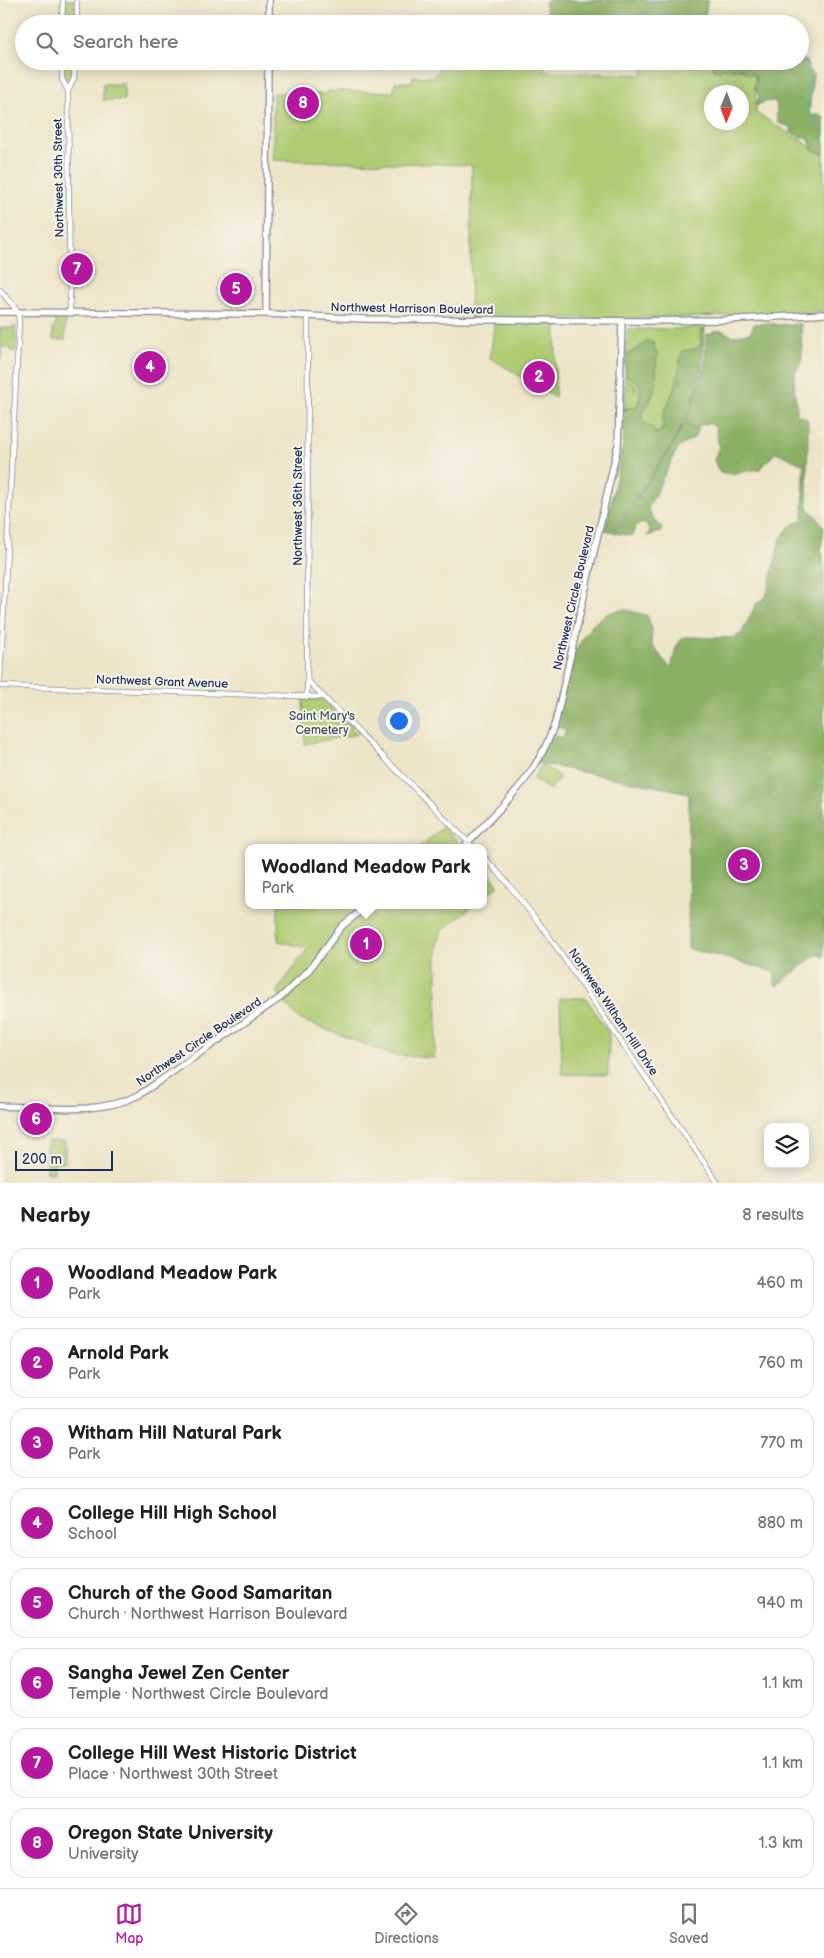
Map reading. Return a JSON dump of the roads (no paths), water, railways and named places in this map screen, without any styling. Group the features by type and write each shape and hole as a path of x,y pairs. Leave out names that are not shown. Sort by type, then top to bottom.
{"main road":[{"path":"269,0 269,15"},
{"path":"266,314 268,70"},
{"name":"Northwest Harrison Boulevard","path":"0,312 266,314 410,320 622,321 713,320 824,314"},
{"name":"Northwest Circle Boulevard","path":"468,842 522,785 541,756 556,720 618,445 622,321"},
{"name":"Northwest Circle Boulevard","path":"0,1106 90,1108 115,1104 138,1095 280,998 308,971 342,926 363,909"}],"street":[{"path":"62,15 63,0"},
{"path":"77,0 77,15"},
{"path":"62,70 62,79 68,91"},
{"path":"68,91 74,78 74,70"},
{"name":"Northwest 30th Street","path":"68,91 70,313"},
{"path":"0,290 18,312 20,323 0,681"},
{"name":"Northwest 36th Street","path":"306,697 308,316"},
{"path":"307,680 468,842"},
{"name":"Northwest Grant Avenue","path":"0,686 324,697"},
{"name":"Northwest Witham Hill Drive","path":"487,860 536,918 718,1183"}],"waterway":[{"path":"652,0 654,7 661,12 661,15"},
{"path":"807,70 809,111 814,120 824,130"}],"place":[{"name":"Oregon State University","path":"303,103"},
{"name":"College Hill West Historic District","path":"77,269"},
{"name":"Church of the Good Samaritan","path":"236,289"},
{"name":"College Hill High School","path":"150,367"},
{"name":"Arnold Park","path":"539,377"},
{"name":"Witham Hill Natural Park","path":"744,865"},
{"name":"Woodland Meadow Park","path":"366,944"},
{"name":"Sangha Jewel Zen Center","path":"36,1119"}],"park label":[{"name":"Saint Mary's Cemetery","path":"322,723"}]}
